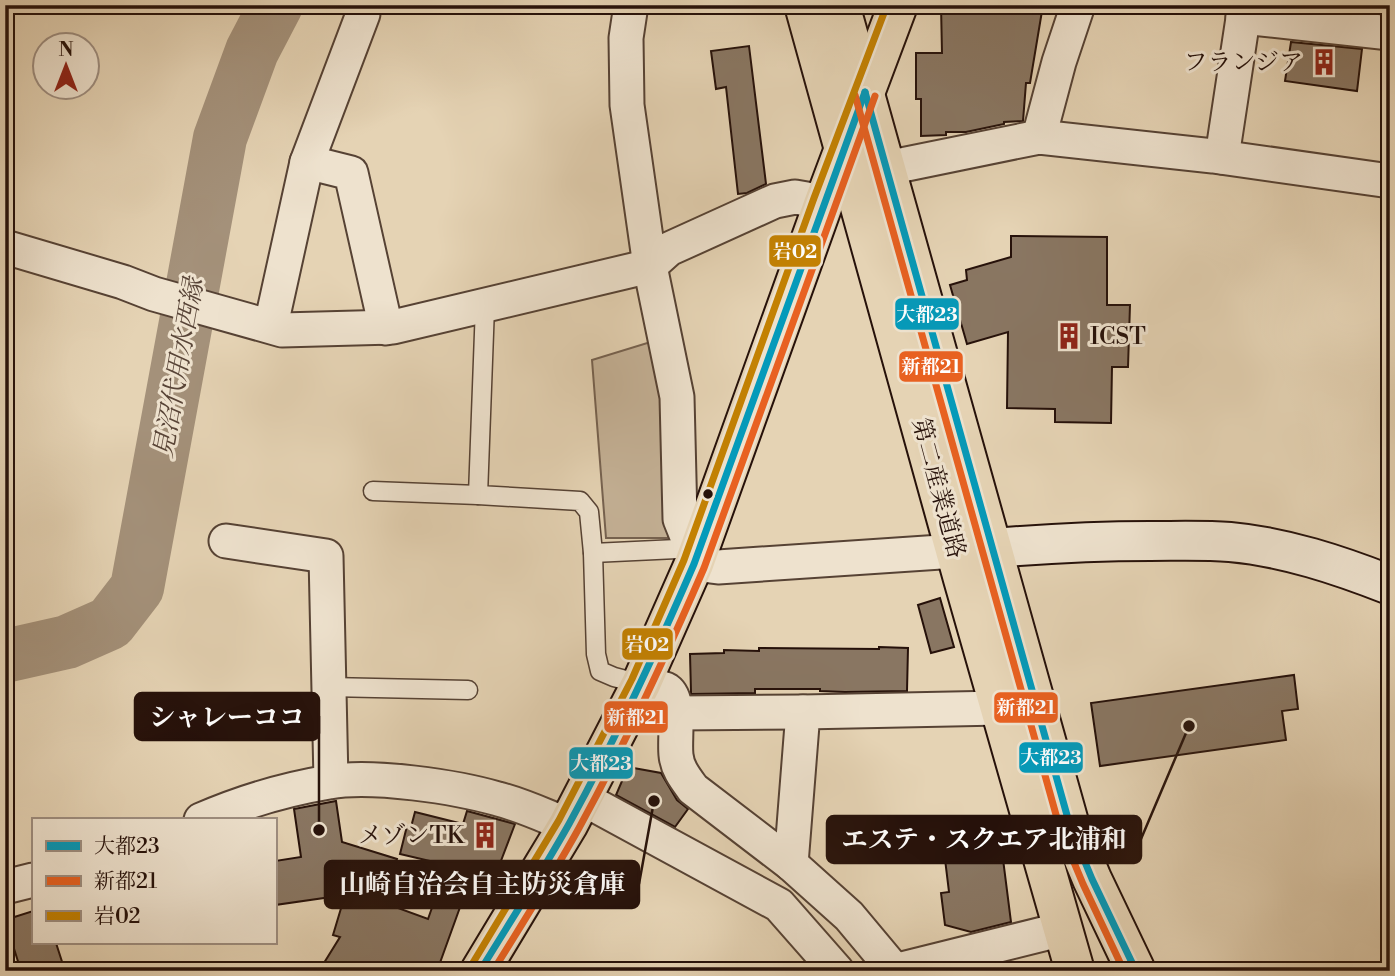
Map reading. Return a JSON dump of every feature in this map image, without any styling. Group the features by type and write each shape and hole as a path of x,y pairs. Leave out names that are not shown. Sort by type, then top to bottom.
{"main road":[{"name":"第二産業道路","path":"804,5 845,147 974,550 1070,826 1136,971"},
{"name":"第二産業道路","path":"840,5 887,168 974,550 1001,708 1075,971"},
{"path":"480,971 575,811 641,684 697,556 898,5"}],"street":[{"path":"631,5 626,38 626,105 650,266 677,397 680,519 697,556 718,567 1097,541 1231,542 1314,559 1390,585"},
{"path":"1039,137 1078,5"},
{"path":"1223,157 1244,11 1390,33"},
{"path":"271,325 307,162 363,14"},
{"path":"887,168 1039,137 1223,157 1390,181"},
{"path":"307,162 351,173 386,328"},
{"path":"5,247 167,298 282,330 386,328 650,266 669,249 775,201 794,197 824,202"},
{"path":"226,541 326,556 331,781"},
{"path":"641,684 667,689 672,696 676,713 676,756 681,773 693,789 791,864 849,916 895,971 1063,929"},
{"path":"676,713 1001,708"},
{"path":"791,864 803,712"},
{"path":"206,818 228,808 331,781 379,780 575,811 779,905 837,971"},
{"path":"5,887 32,880"}],"lane":[{"path":"478,495 485,306"},
{"path":"373,491 580,501 589,512 596,654 600,671 641,684"},
{"path":"593,553 697,556"},
{"path":"329,687 468,690"}],"shaded area":[{"path":"657,340 669,397 668,538 606,538 592,360"}],"building":[{"path":"941,5 1043,5 1030,83 1026,83 1023,121 1004,122 966,132 946,132 946,135 921,136 921,99 916,99 916,53 942,53"},
{"name":"フランジア","path":"1291,42 1362,49 1357,91 1285,81"},
{"path":"749,46 766,184 738,194 726,87 716,89 711,51"},
{"path":"1011,236 1107,237 1107,305 1130,305 1128,367 1112,367 1111,423 1055,422 1055,409 1007,408 1008,332 967,344 950,285 967,280 966,270 1011,257"},
{"path":"940,598 954,647 931,653 918,605"},
{"path":"759,648 908,648 907,691 755,689 755,693 691,694 690,654 724,653 724,650 759,651"},
{"path":"1294,675 1298,709 1282,711 1286,740 1100,766 1091,703"},
{"path":"628,767 661,773 677,800 688,809 675,827 616,795"},
{"path":"336,801 342,842 397,859 384,903 428,919 447,865 400,854 407,826 411,827 415,812 463,824 467,811 515,824 499,866 492,863 477,904 463,899 437,971 319,971 340,937 333,935 345,895 276,905 276,861 301,857 294,809"},
{"path":"993,852 994,860 1003,859 1011,922 971,932 945,925 941,893 949,892 945,859"},
{"path":"32,911 32,944 56,944 65,971 21,971 5,920"}],"waterway":[{"name":"見沼代用水西縁","path":"5,656 67,642 110,623 137,588 220,138 252,51 276,5"}],"transit line":[{"name":"岩02","path":"471,966 559,820 632,679 684,560 814,198 887,5"},
{"name":"大都23","path":"865,92 1070,826 1136,971"},
{"name":"大都23","path":"480,971 569,824 680,597 865,92"},
{"name":"新都21","path":"855,95 1060,829 1124,971"},
{"name":"新都21","path":"493,971 596,796 690,601 875,96"}],"place":[{"name":"フランジア","path":"1324,62"},
{"name":"ICST","path":"1069,336"},
{"name":"エステ・スクエア北浦和","path":"1189,726"},
{"name":"山崎自治会自主防災倉庫","path":"654,801"},
{"name":"シャレーココ","path":"319,830"},
{"name":"メゾンTK","path":"485,835"}]}
